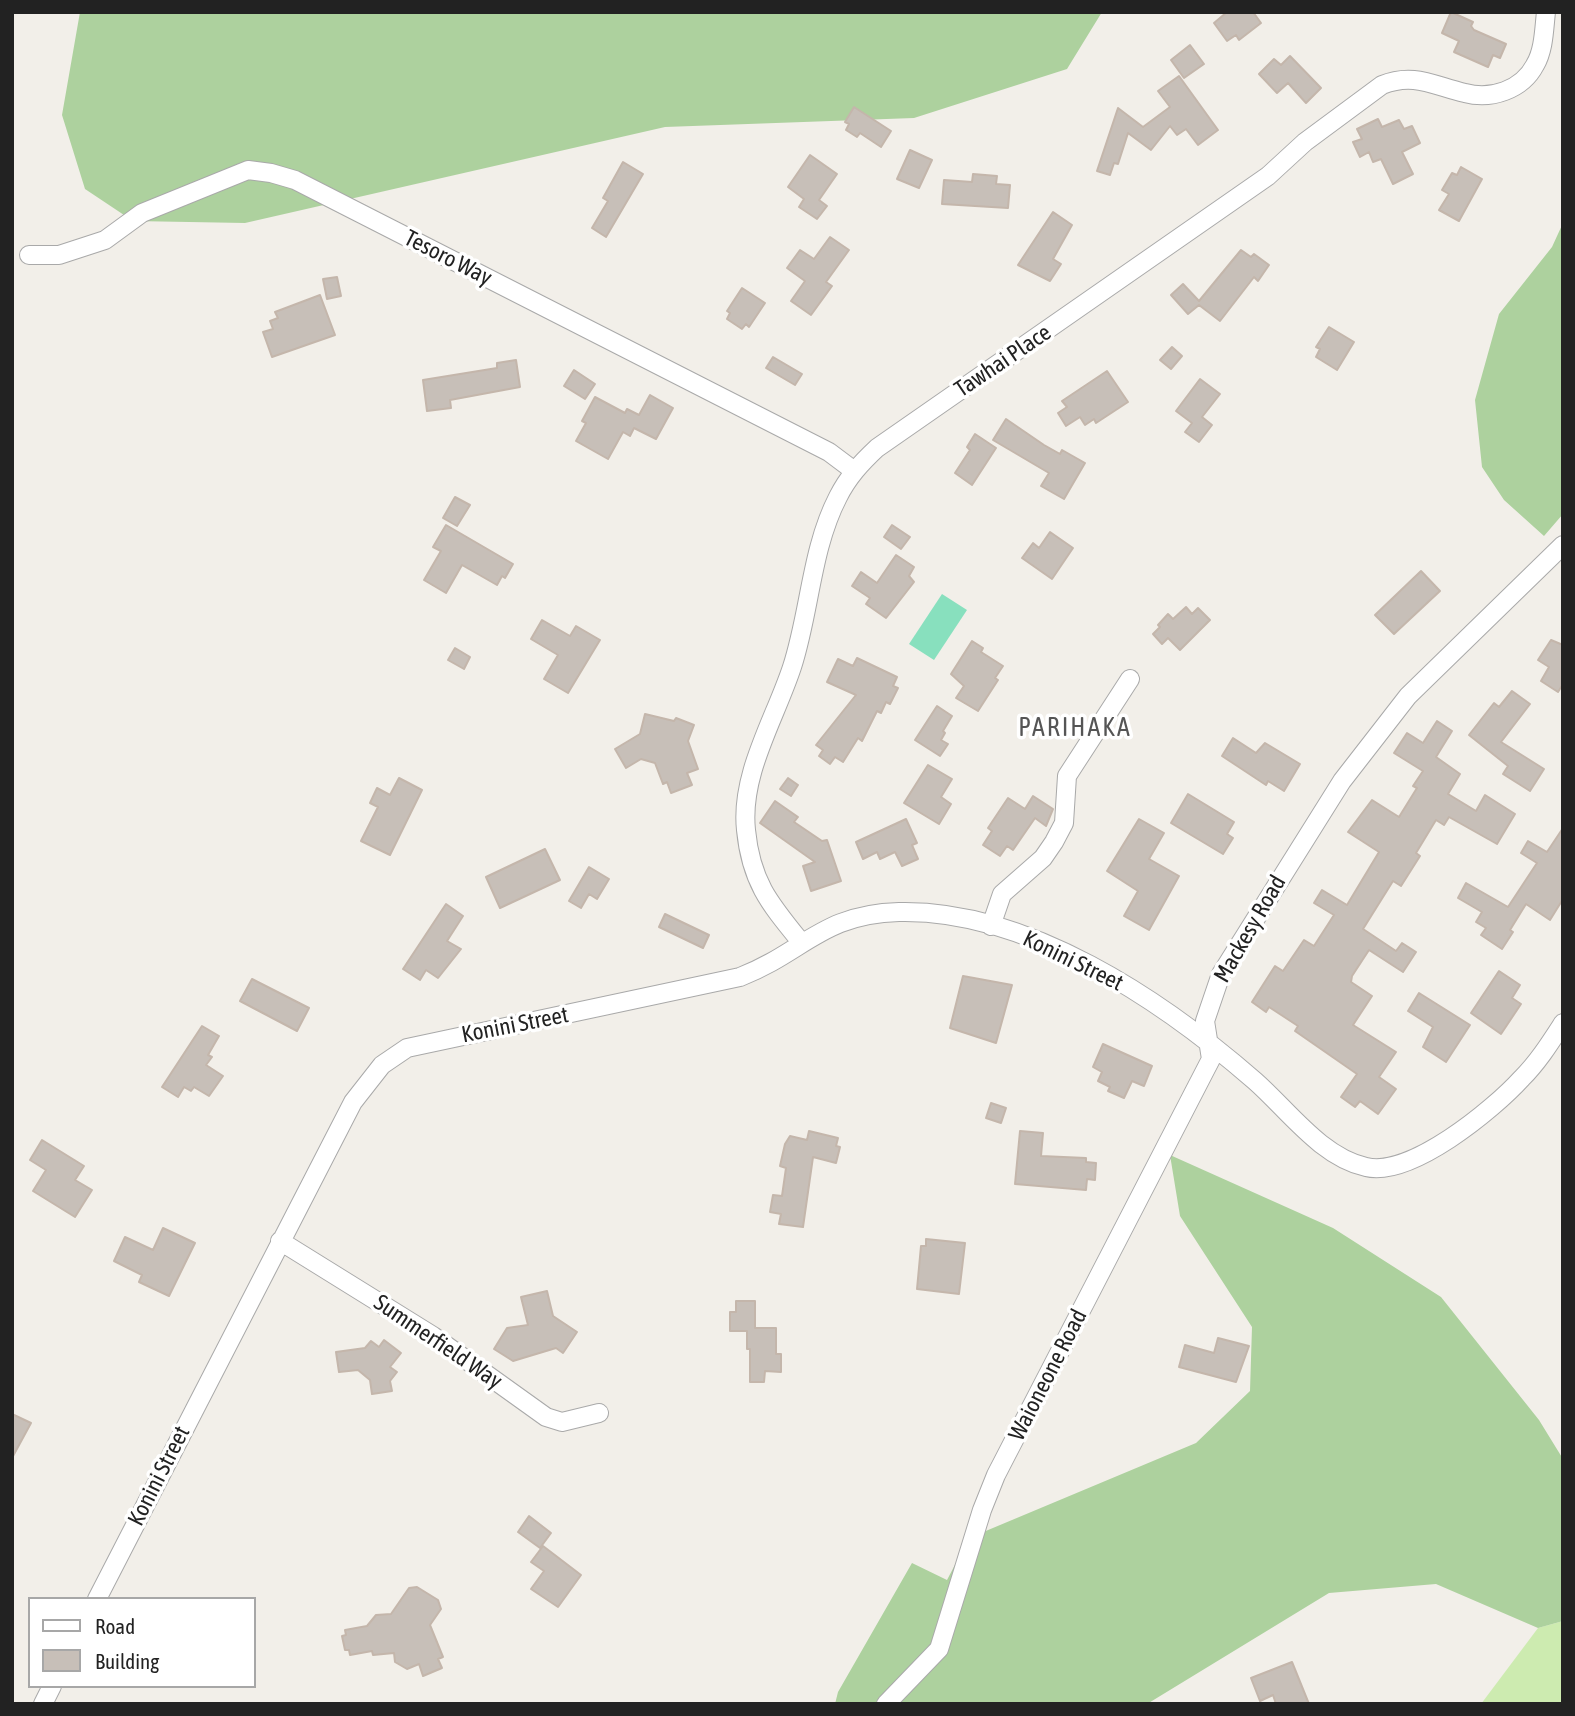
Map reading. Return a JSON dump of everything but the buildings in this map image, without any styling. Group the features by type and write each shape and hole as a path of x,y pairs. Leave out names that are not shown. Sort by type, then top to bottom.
{"street":[{"name":"Tawhai Place","path":"801,942 778,918 765,897 751,861 746,829 746,805 751,775 792,666 826,528 837,499 853,470 877,447 1257,183 1305,142 1382,85 1395,80 1423,79 1479,96 1506,91 1518,84 1535,66 1546,12"},
{"name":"Tesoro Way","path":"29,256 73,252 105,240 142,213 248,170 271,173 295,180 829,452 853,470"},
{"name":"Mackesy Road","path":"1208,1042 1205,1021 1221,974 1342,781 1408,696 1563,545"},
{"path":"991,926 1002,894 1043,858 1054,842 1064,823 1067,776 1130,679"},
{"name":"Konini Street","path":"98,1597 353,1102 382,1065 400,1052 458,1035 632,1003 740,977 762,969 801,942 847,919 896,912 945,916 991,926 1062,951 1112,977 1208,1042"},
{"path":"1208,1042 1339,1155 1367,1168 1383,1169 1418,1159 1502,1097 1535,1064 1563,1023"},
{"name":"Waioneone Road","path":"886,1704 939,1649 982,1510 996,1475 1210,1059 1208,1042"},
{"name":"Summerfield Way","path":"280,1241 433,1336 546,1417 562,1422 600,1413"},
{"path":"43,1704 51,1688"}],"green space":[{"path":"80,12 1102,12 1067,69 914,118 665,127 245,223 133,221 85,189 62,115"},
{"path":"1563,223 1563,514 1544,536 1504,500 1482,467 1475,400 1499,314 1552,247"},
{"path":"942,594 967,610 934,660 909,644"},
{"path":"1170,1155 1333,1228 1441,1297 1539,1420 1563,1459 1563,1621 1538,1628 1436,1584 1329,1593 1147,1704 835,1704 838,1692 912,1563 947,1580 969,1538 1196,1443 1250,1391 1252,1327 1180,1216"},
{"path":"1563,1621 1563,1704 1481,1704 1538,1628"}],"district":[{"name":"PARIHAKA","path":"1075,728"}]}
